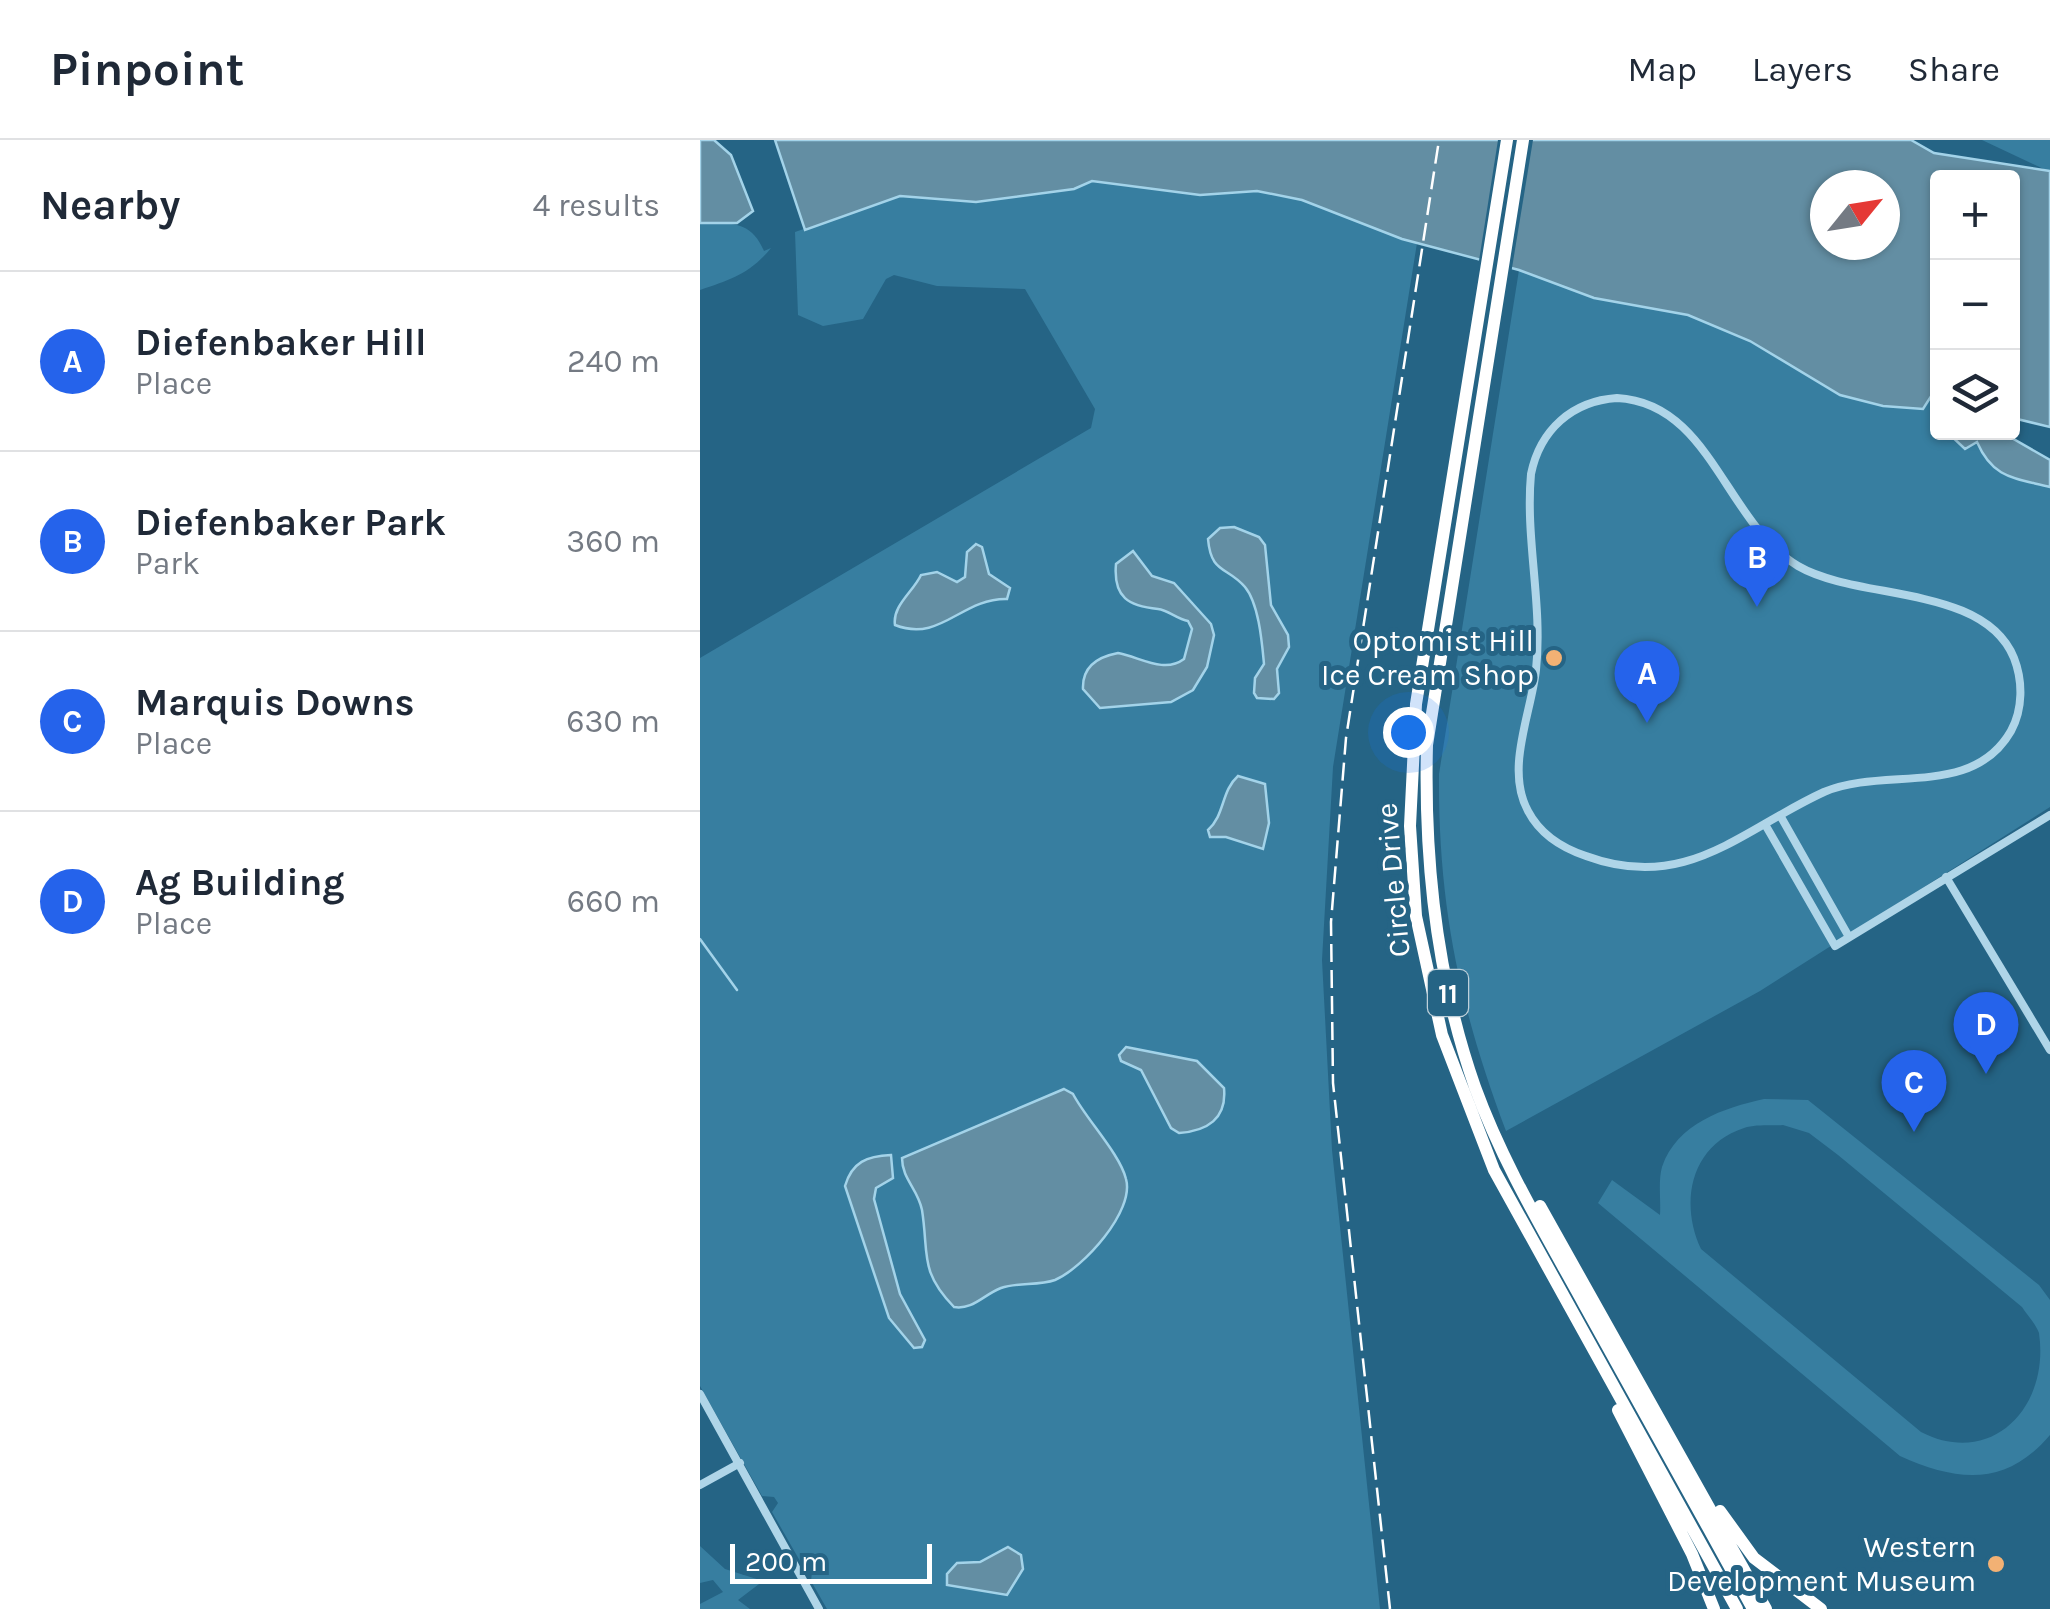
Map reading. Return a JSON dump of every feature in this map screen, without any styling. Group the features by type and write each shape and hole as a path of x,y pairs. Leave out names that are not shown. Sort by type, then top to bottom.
{"highway":[{"name":"Circle Drive","path":"1507,140 1416,704 1410,792 1412,860 1430,988 1463,1096 1494,1170 1738,1609"},
{"name":"Circle Drive","path":"1523,140 1432,712 1425,806 1443,972 1468,1062 1512,1174 1753,1609"},
{"path":"1468,1062 1516,1165 1766,1609"},
{"path":"1554,1278 1556,1290 1692,1554 1714,1609"},
{"path":"1642,1386 1743,1544 1778,1580 1821,1609"}],"street":[{"path":"1617,398 1644,401 1679,420 1754,528 1803,568 1968,614 1998,634 2014,658 2020,710 2006,738 1979,764 1941,776 1847,784 1780,817 1688,863 1633,867 1570,850 1538,828 1521,796 1518,775 1536,672 1538,617 1532,474 1536,456 1556,423 1590,403 1617,398"},
{"path":"1766,826 1835,946 2050,815"},
{"path":"1780,817 1849,937"},
{"path":"1946,876 2050,1050"},
{"path":"700,1394 819,1609"},
{"path":"700,1485 740,1463"}],"shaded area":[{"path":"700,140 714,140 731,155 753,211 737,223 700,223"},
{"path":"775,140 1911,140 1934,153 2050,171 2050,427 2020,420 2020,170 1930,170 1930,398 1923,409 1883,406 1840,395 1750,341 1688,315 1594,298 1519,270 1402,239 1302,200 1257,191 1200,195 1092,181 1074,189 976,202 900,196 805,230"},
{"path":"1982,140 2050,140 2050,172"},
{"path":"1092,181 1200,195 1257,191 1302,200 1417,243 1333,767 1322,960 1332,1150 1380,1609 827,1609 811,1581 812,1572 800,1561 772,1512 778,1503 774,1497 762,1496 700,1386 700,658 1091,428 1095,409 1025,289 937,286 894,275 886,279 863,319 823,326 798,315 795,232 900,196 976,202 1073,189"},
{"path":"700,223 738,225 753,234 764,251 771,248 739,275 700,290"},
{"path":"1519,270 1594,298 1688,315 1750,341 1840,395 1883,406 1923,409 1930,398 1930,440 1956,440 1965,448 1977,442 1990,463 2006,475 2050,487 2050,807 1760,991 1506,1131 1476,1042 1455,956 1443,868 1439,774"},
{"path":"1955,440 2015,440 2050,460 2050,487 2006,475 1990,463 1977,442 1965,449"},
{"path":"1234,527 1259,537 1265,545 1271,605 1288,635 1289,647 1277,669 1279,693 1274,699 1257,698 1254,693 1255,678 1264,664 1254,603 1245,587 1216,564 1210,550 1208,539 1220,528"},
{"path":"976,544 982,547 989,574 1010,588 1007,599 977,605 925,628 895,625 900,605 921,575 937,572 957,582 965,577 967,552"},
{"path":"1133,551 1152,576 1174,583 1211,624 1214,635 1207,667 1193,690 1171,702 1100,708 1083,689 1092,664 1118,653 1160,665 1176,663 1184,659 1192,629 1188,621 1131,602 1120,592 1116,564"},
{"path":"1238,776 1265,784 1269,823 1263,849 1226,837 1210,837 1208,830"},
{"path":"1126,1047 1197,1061 1224,1088 1218,1115 1198,1129 1179,1133 1171,1128 1141,1070 1121,1061 1119,1055"},
{"path":"1064,1089 1073,1094 1123,1169 1127,1192 1123,1207 1104,1237 1066,1274 1048,1282 1001,1288 972,1304 954,1307 930,1272 922,1210 902,1158"},
{"path":"1764,1099 1808,1100 2039,1285 2050,1300 2050,1435 2033,1452 2016,1464 1980,1475 1942,1471 1900,1456 1598,1203 1612,1180 1660,1215 1662,1167 1679,1139 1704,1120","holes":["1783,1125 1809,1133 2022,1307 2036,1326 2040,1360 2035,1385 2025,1407 1992,1436 1971,1442 1947,1441 1921,1432 1701,1249 1694,1231 1691,1195 1694,1177 1712,1147 1726,1136 1753,1126"]},
{"path":"891,1155 893,1178 876,1188 874,1199 900,1294 925,1340 922,1347 914,1348 889,1318 845,1186 862,1162"},
{"path":"700,1546 725,1569 763,1581 738,1600 750,1609 700,1609 700,1604 723,1592 713,1580 700,1583"},
{"path":"1008,1547 1021,1555 1023,1569 1007,1595 947,1585 947,1574 957,1563 980,1562"}],"pier":[{"path":"1498,140 1533,140 1511,274 1478,267"}],"waterway":[{"path":"700,939 737,990"}],"railway":[{"path":"1390,1609 1333,1083 1331,922 1346,738 1439,140"}],"place":[{"name":"Diefenbaker Park","path":"1757,607"},
{"name":"Optomist Hill Ice Cream Shop","path":"1554,658"},
{"name":"Diefenbaker Hill","path":"1647,723"},
{"name":"Ag Building","path":"1986,1074"},
{"name":"Marquis Downs","path":"1914,1132"},
{"name":"Western Development Museum","path":"1996,1564"}]}
